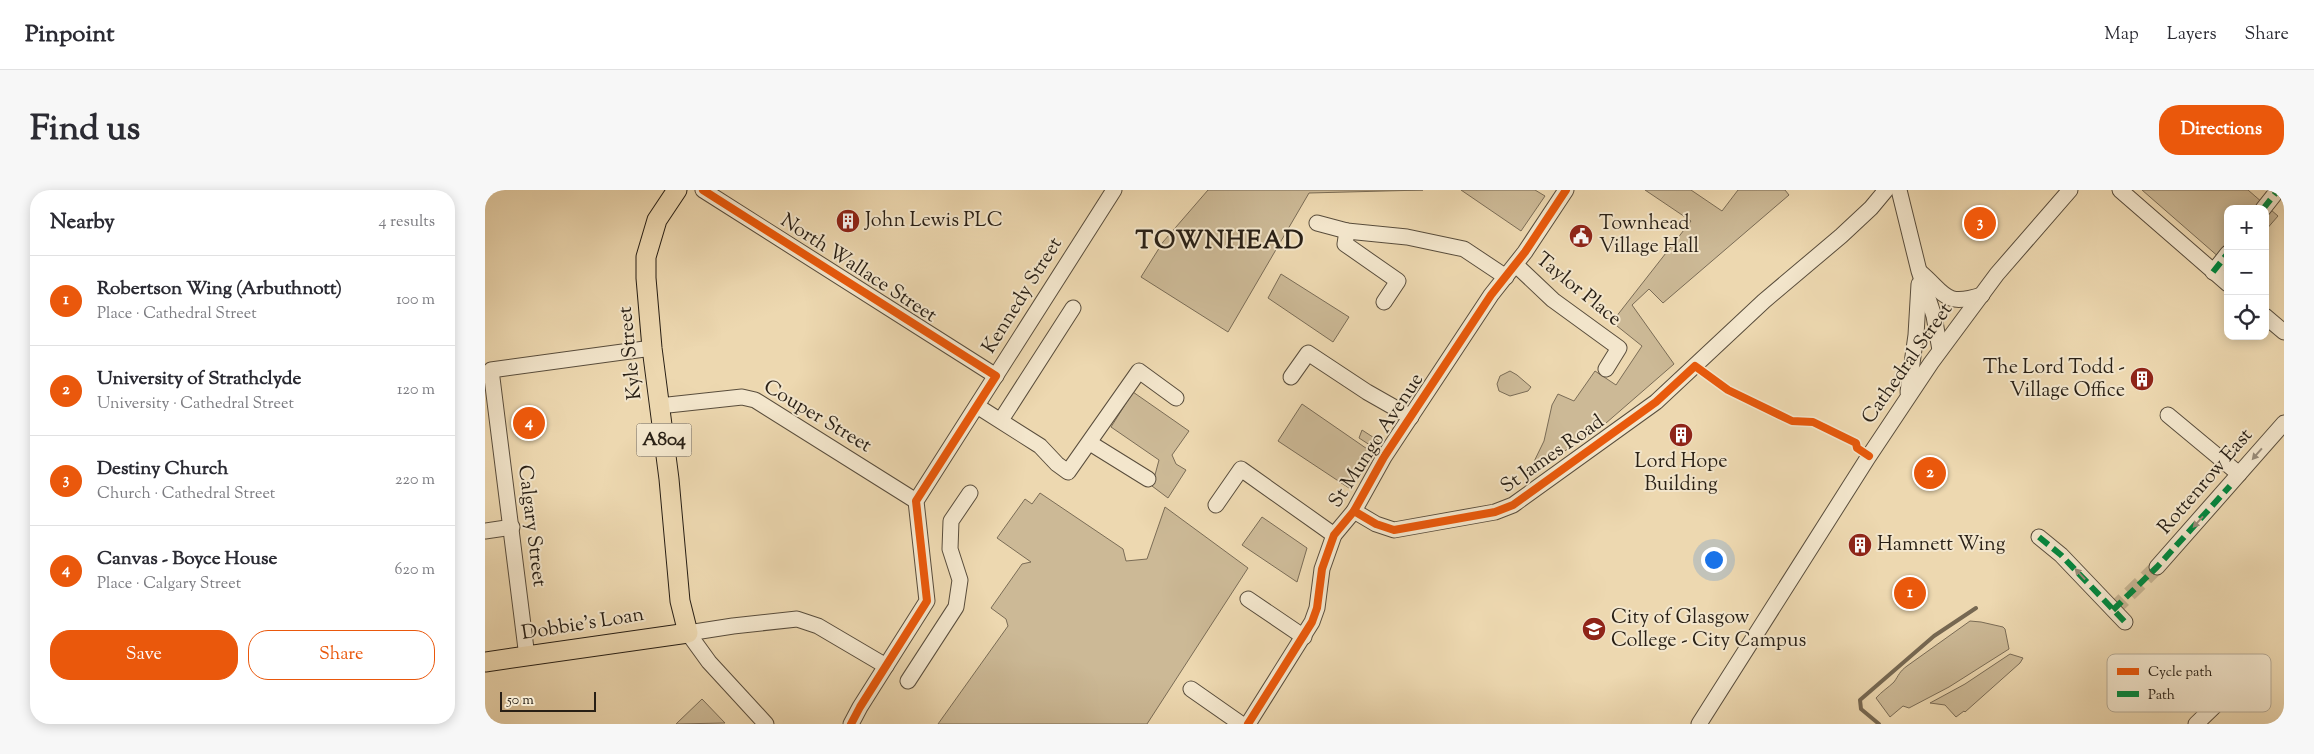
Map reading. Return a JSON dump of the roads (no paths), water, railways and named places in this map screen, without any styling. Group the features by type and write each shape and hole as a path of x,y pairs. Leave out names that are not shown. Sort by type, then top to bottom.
{"main road":[{"name":"Kyle Street","path":"677,190 657,220 648,245 646,278 652,348 669,479 680,601 688,633"},
{"name":"Dobbie's Loan","path":"485,662 688,633"}],"street":[{"name":"North Wallace Street","path":"703,190 996,376"},
{"name":"Kennedy Street","path":"917,502 1113,190"},
{"name":"St Mungo Avenue","path":"1248,724 1312,622 1317,608 1322,569 1334,535 1354,510 1369,482 1491,295 1516,264 1567,190"},
{"name":"St James Road","path":"1354,510 1376,524 1394,530 1495,512 1513,505 1656,402 1764,301 1841,236 1871,208 1886,190"},
{"path":"1899,190 1919,271 1934,316 1940,350"},
{"name":"Cathedral Street","path":"1699,724 1940,350 2022,244 2070,190"},
{"path":"2120,190 2224,281"},
{"path":"2266,205 2278,190"},
{"path":"1317,223 1347,231 1407,237 1464,249 1506,277"},
{"path":"1347,231 1345,244 1398,281 1384,302"},
{"path":"2213,272 2224,258"},
{"name":"Taylor Place","path":"1516,264 1553,300 1619,348 1606,369"},
{"path":"1919,271 1948,298 1963,301 1981,295"},
{"path":"1907,399 1917,334 1919,271"},
{"path":"1001,420 1073,308"},
{"path":"2269,319 2284,332"},
{"name":"Calgary Street","path":"527,657 491,370 652,348"},
{"path":"1291,377 1308,353 1367,392 1411,417"},
{"path":"977,406 1040,446 1067,472 1090,443 1139,371 1175,398"},
{"name":"Couper Street","path":"659,406 742,397 755,400 917,502"},
{"path":"2169,415 2235,480"},
{"name":"Rottenrow East","path":"2157,567 2284,424"},
{"path":"1090,443 1148,480"},
{"path":"1216,505 1241,469 1334,535"},
{"path":"907,681 956,607 960,580 950,549 951,521 970,493"},
{"path":"851,724 927,601 917,502"},
{"path":"485,531 512,527"},
{"path":"2039,537 2061,554 2125,622"},
{"path":"923,551 950,549"},
{"path":"1248,599 1304,637"},
{"path":"766,724 709,662 688,633 797,618 818,626 886,666"},
{"path":"1191,689 1241,724"},
{"path":"2196,724 2208,712"}],"waterway":[{"path":"1879,724 1861,709 1860,700 1934,636 1976,608"}],"tunnel":[{"path":"2113,610 2157,567"}],"place":[{"name":"John Lewis PLC","path":"848,221"},
{"name":"Destiny Church","path":"1980,223"},
{"name":"Townhead Village Hall","path":"1581,236"},
{"name":"The Lord Todd - Village Office","path":"2142,379"},
{"name":"Canvas - Boyce House","path":"529,423"},
{"name":"Lord Hope Building","path":"1681,435"},
{"name":"University of Strathclyde","path":"1930,473"},
{"name":"Hamnett Wing","path":"1860,545"},
{"name":"Robertson Wing (Arbuthnott)","path":"1910,593"},
{"name":"City of Glasgow College - City Campus","path":"1594,629"}],"district":[{"name":"TOWNHEAD","path":"1220,242"}]}
